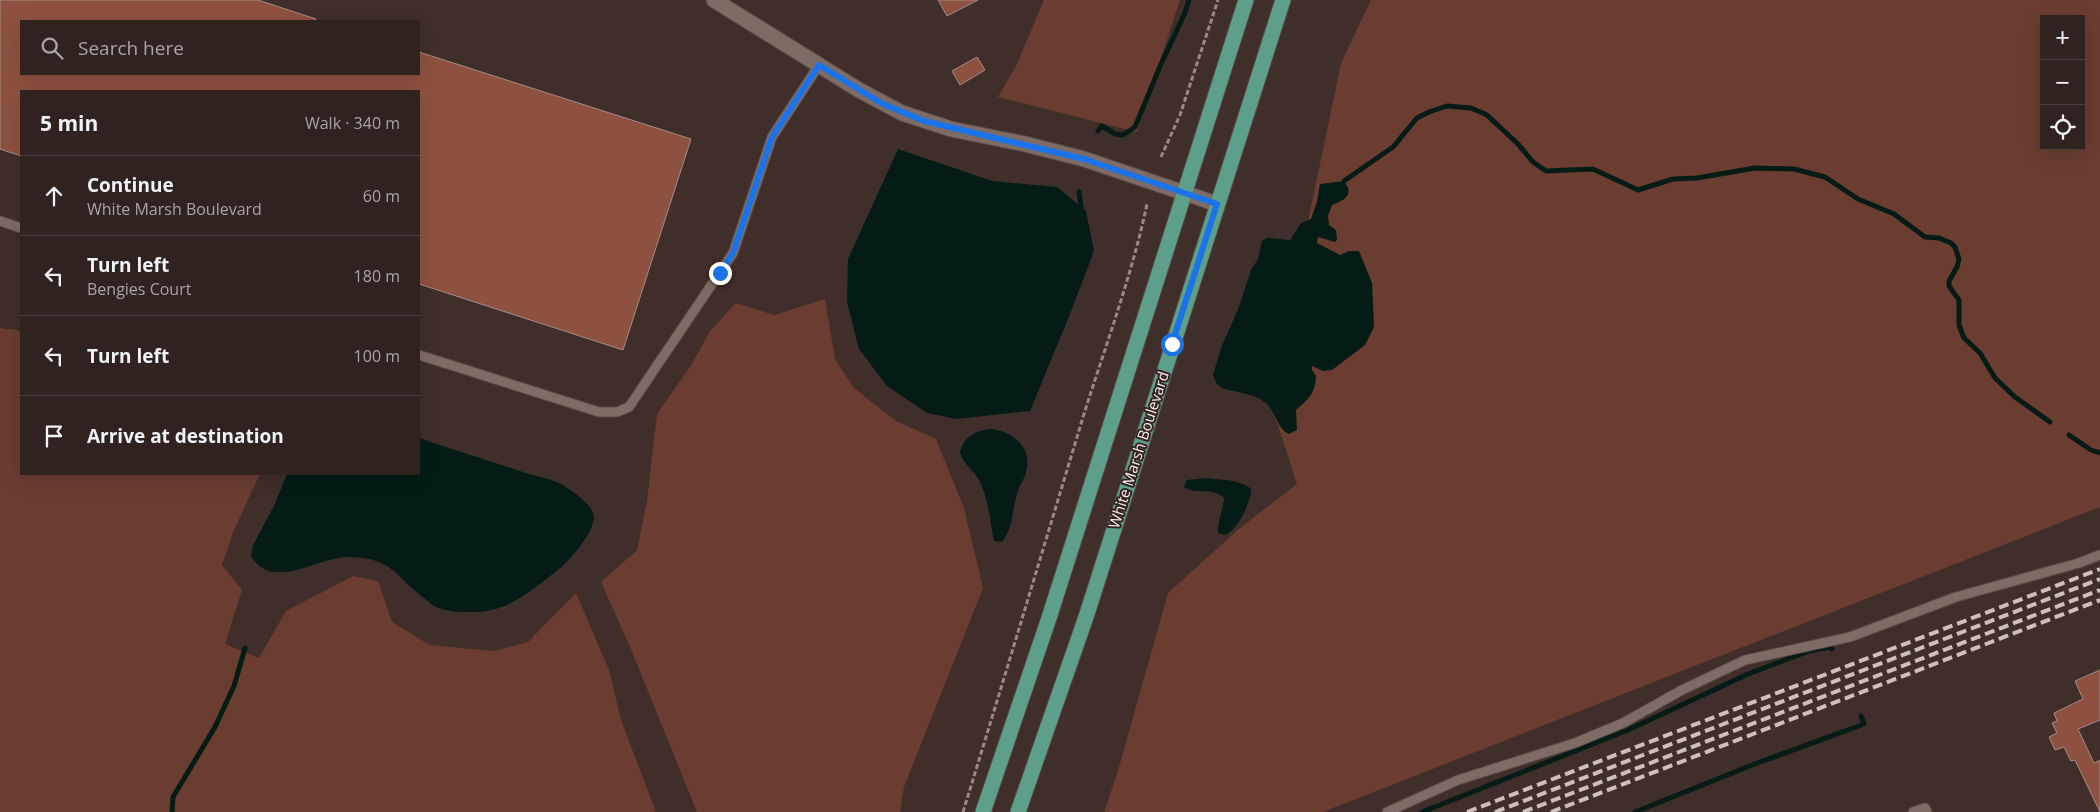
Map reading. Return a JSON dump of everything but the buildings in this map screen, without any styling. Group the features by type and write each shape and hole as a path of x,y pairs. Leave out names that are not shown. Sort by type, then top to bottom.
{"main road":[{"path":"983,812 1049,618 1246,0"},
{"name":"White Marsh Boulevard","path":"1018,812 1086,617 1283,0"}],"street":[{"path":"714,0 881,103 924,121 1076,156 1217,204"}],"lane":[{"path":"420,355 599,412 617,412 629,407 733,253 772,137 819,65"},
{"path":"0,221 20,228"},
{"path":"1387,812 1458,780 1575,743 1624,723 1682,690 1744,660 1850,637 1956,597 2079,563 2100,555"},
{"path":"1913,812 1926,808 1927,812"}],"path":[{"path":"1161,157 1180,115 1218,0"},
{"path":"963,812 1085,412 1129,275 1147,204"}],"shaded area":[{"path":"1044,0 1180,0 1137,132 998,97 1016,66"},
{"path":"1371,0 2100,0 2100,507 1323,812 1104,812 1117,774 1168,593 1240,528 1297,484 1261,373 1306,231 1341,63"},
{"path":"898,149 992,181 1057,187 1086,211 1094,251 1030,411 956,419 927,413 887,386 859,349 847,302 848,259"},
{"path":"1344,181 1348,190 1347,196 1332,205 1328,216 1329,225 1336,230 1337,240 1335,242 1318,237 1317,243 1340,255 1349,251 1359,251 1372,283 1374,327 1365,345 1332,370 1323,371 1312,366 1316,376 1314,388 1307,399 1296,410 1297,430 1289,434 1279,424 1266,403 1251,395 1222,388 1217,384 1213,375 1221,348 1239,307 1251,270 1258,259 1262,241 1267,238 1290,240 1301,223 1311,219 1317,202 1320,184"},
{"path":"825,299 835,359 854,388 896,421 936,439 964,508 983,588 904,787 900,812 697,812 630,647 601,582 637,550 647,501 657,414 690,367 710,331 736,303 774,315"},
{"path":"0,328 17,330 20,332 20,475 260,475 234,530 222,565 242,590 225,644 259,658 286,611 353,576 378,581 392,622 430,645 494,651 528,642 576,593 609,670 621,720 656,812 0,812"},
{"path":"993,429 1015,438 1027,456 1025,475 1017,494 1006,537 1002,542 994,541 985,494 977,476 963,460 960,452 962,446 972,435 977,432"},
{"path":"420,438 563,485 588,505 594,519 588,535 564,565 529,592 498,608 486,611 459,612 434,606 384,564 365,558 338,558 284,572 271,571 260,567 251,556 253,545 274,506 287,475 420,475"},
{"path":"1206,478 1242,483 1251,489 1249,501 1243,515 1235,528 1225,535 1218,533 1224,498 1214,492 1194,491 1184,487 1187,480"}],"waterway":[{"path":"1098,131 1102,126 1115,134 1123,135 1135,127 1189,0"},
{"path":"1344,181 1393,147 1417,118 1447,106 1471,108 1487,115 1518,144 1533,162 1546,171 1593,169 1638,190 1673,179 1697,178 1755,168 1794,169 1825,177 1858,199 1894,214 1925,237 1939,238 1951,243 1955,247 1959,259 1949,281 1949,286 1959,300 1959,325 1964,338 1980,353 1995,378 2015,397 2050,422"},
{"path":"1079,192 1082,213"},
{"path":"2069,435 2091,450 2100,453"},
{"path":"1422,812 1628,730 1748,674 1809,651 1830,647 1832,649"},
{"path":"172,812 173,797 215,727 234,686 245,648"},
{"path":"1635,812 1752,765 1864,724 1861,716"}],"railway":[{"path":"1467,812 2100,569"},
{"path":"1495,812 2100,579"},
{"path":"1523,812 2100,590"},
{"path":"1551,812 2100,600"}],"route":[{"path":"720,273 733,253 772,137 819,65 881,103 924,121 951,129 1025,144 1084,159 1217,204 1172,344"}]}
